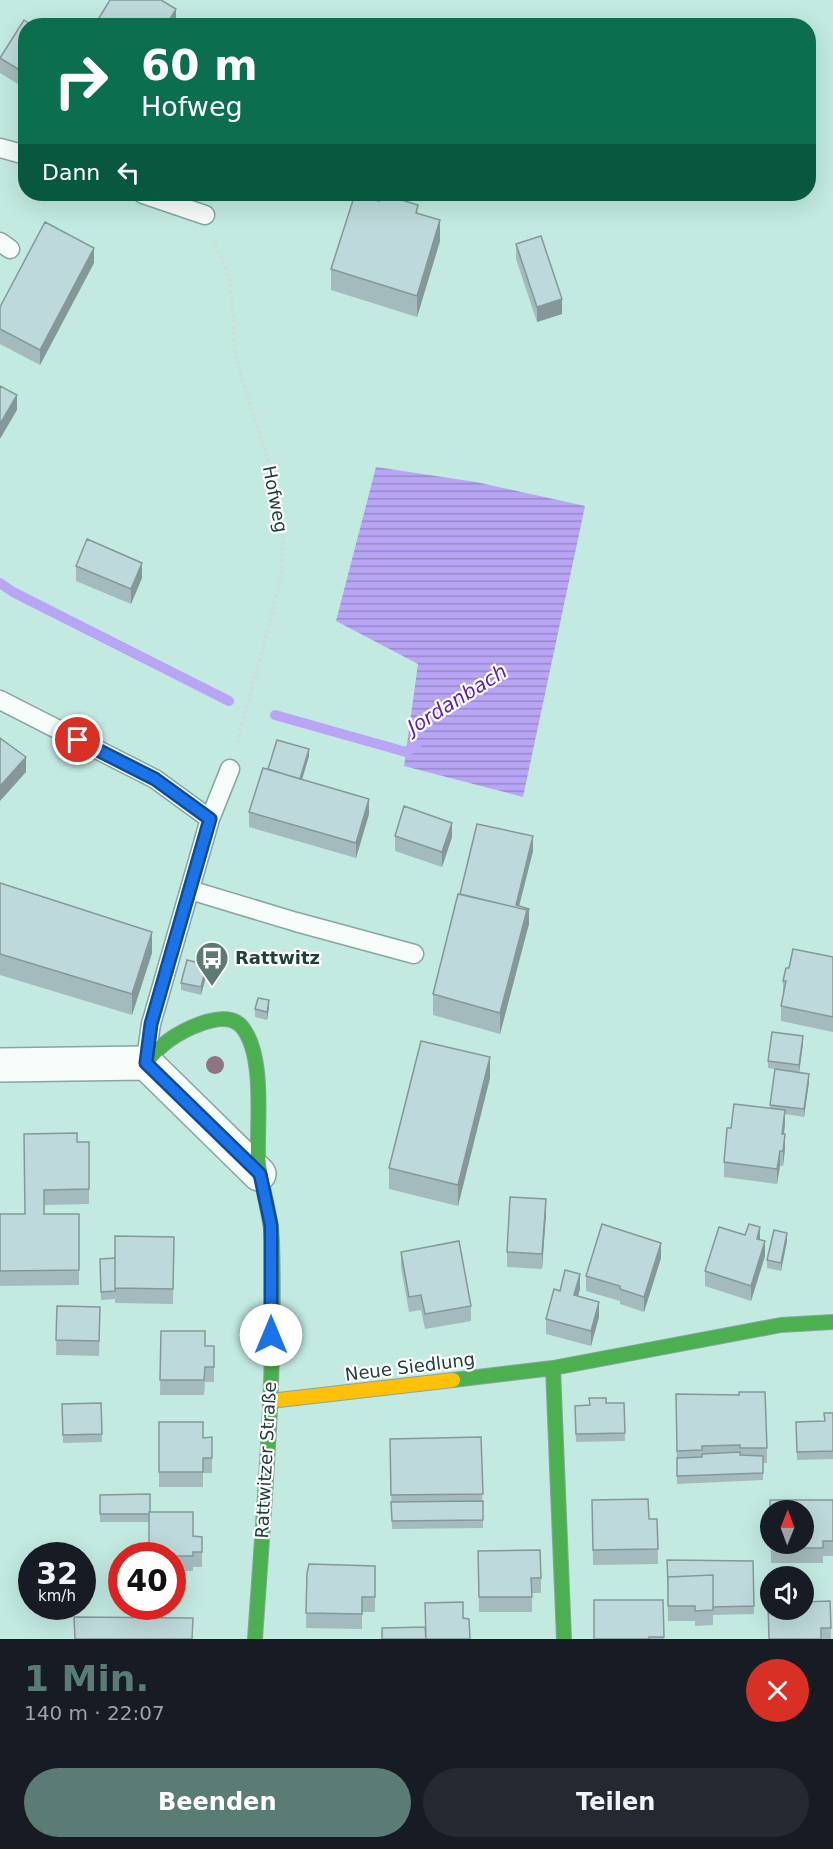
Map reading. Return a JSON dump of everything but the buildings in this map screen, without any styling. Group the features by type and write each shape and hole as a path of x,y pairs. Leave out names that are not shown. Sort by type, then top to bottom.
{"street":[{"name":"Rattwitzer Straße","path":"146,1063 162,1044 180,1032 212,1020 233,1021 241,1025 248,1037 255,1065 260,1174 271,1225 270,1401 255,1639"},
{"path":"0,1065 146,1063 260,1174"},
{"name":"Neue Siedlung","path":"270,1401 553,1368 781,1325 833,1322"},
{"path":"553,1368 564,1639"}],"lane":[{"path":"0,148 18,153"},
{"path":"164,201 205,215"},
{"path":"0,700 155,779 210,819"},
{"path":"146,1063 151,1024 210,819 230,769"},
{"path":"190,890 414,954"}],"path":[{"name":"Hofweg","path":"205,215 230,282 236,360 273,475 284,531 282,568 273,611 230,769"}],"water":[{"path":"376,467 476,482 585,506 523,797 404,766 418,664 336,621"}],"waterway":[{"name":"Jordanbach","path":"0,583 13,592 229,701"},
{"name":"Jordanbach","path":"275,715 406,752 417,745"}],"traffic: fast":[{"path":"146,1063 163,1044 177,1035 200,1024 216,1020 228,1019 238,1023 249,1039 254,1054 258,1089 258,1156 271,1230 273,1291 268,1440 255,1639"},
{"path":"453,1380 553,1368 781,1325 833,1322"},
{"path":"553,1368 564,1639"}],"traffic: slow":[{"path":"270,1401 453,1380"}],"place":[{"name":"Rattwitz","path":"212,987"}],"route":[{"path":"78,740 155,779 210,819 151,1024 146,1063 197,1110 260,1174 271,1225 271,1335"}]}
